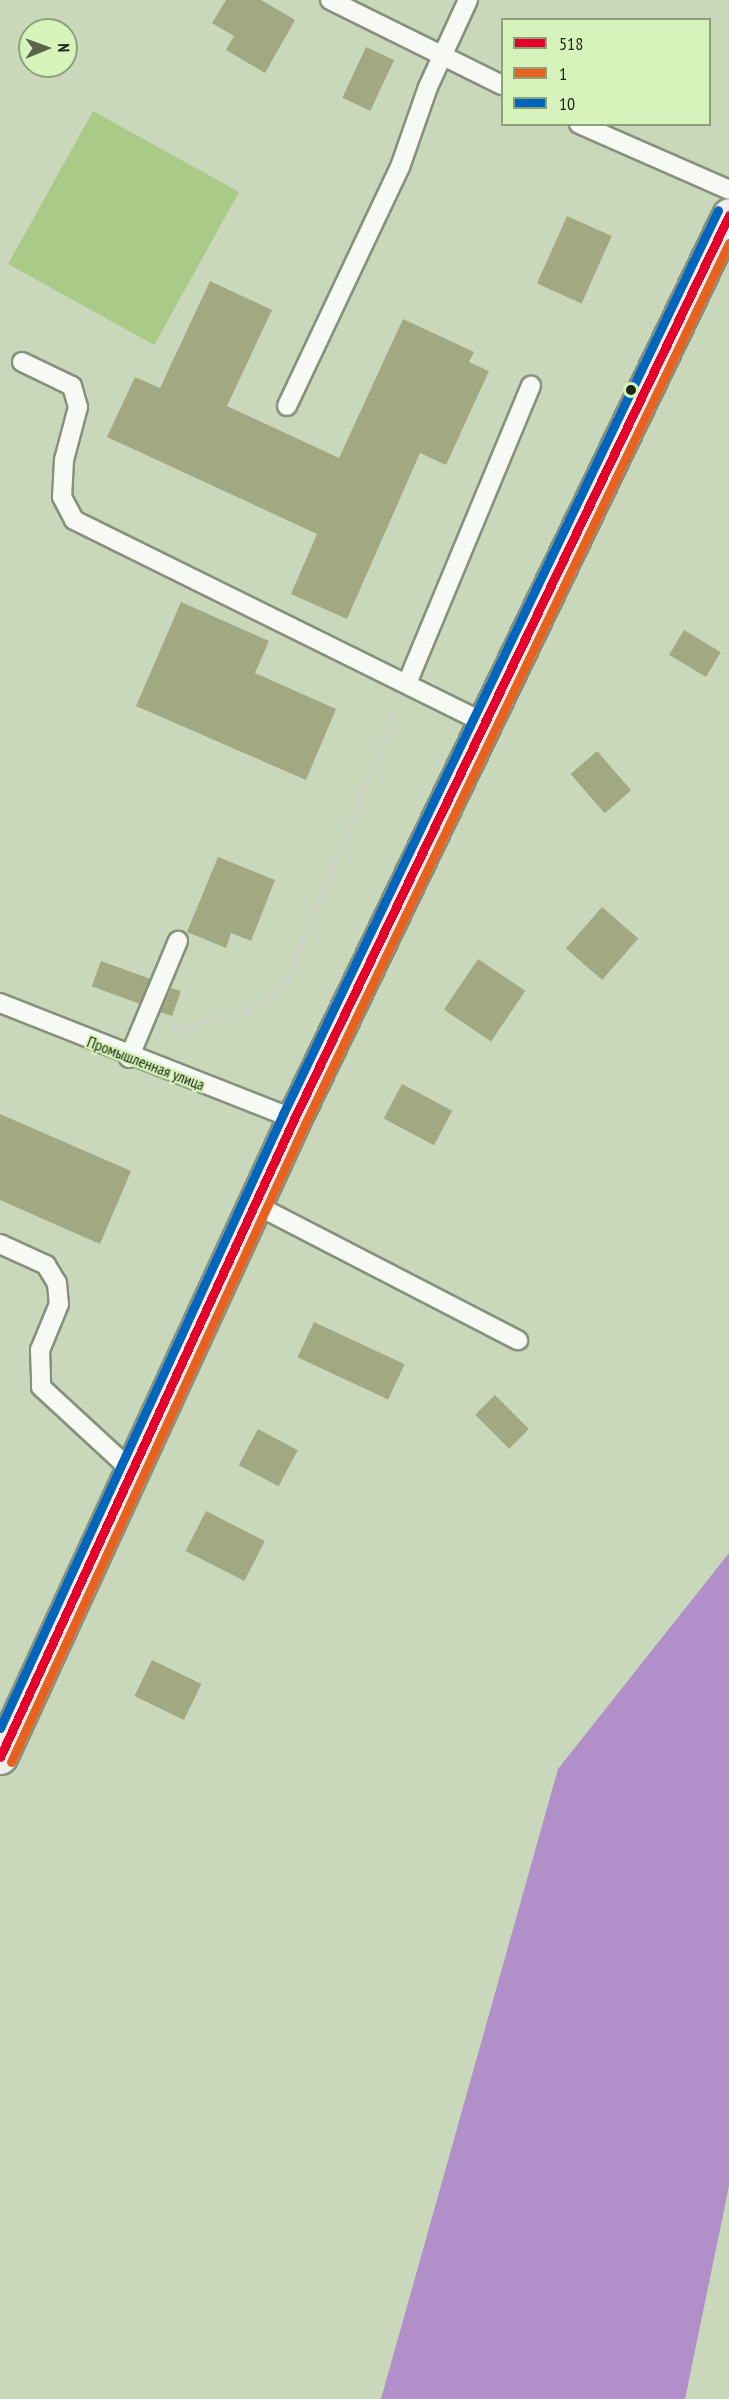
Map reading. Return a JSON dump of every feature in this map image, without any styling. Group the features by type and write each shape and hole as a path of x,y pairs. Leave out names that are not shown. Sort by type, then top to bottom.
{"main road":[{"path":"0,1757 294,1119 726,227"}],"lane":[{"path":"330,0 501,84"},
{"path":"287,406 400,167 441,54 468,0"},
{"path":"584,126 729,190"},
{"path":"22,362 72,387 78,407 64,460 62,496 75,520 408,681 485,723"},
{"path":"408,681 531,386"},
{"path":"129,1058 178,941"},
{"name":"Промышленная улица","path":"0,1003 129,1058 294,1119"},
{"path":"256,1205 518,1340"},
{"path":"0,1244 46,1265 57,1283 59,1304 40,1350 41,1388 132,1471"}],"path":[{"path":"144,1024 192,1027 248,1012 270,999 288,979 408,681"}],"green space":[{"path":"93,111 239,192 154,345 8,264"}],"shaded area":[{"path":"729,1553 729,2186 685,2399 381,2399 558,1769"}],"building":[{"path":"226,0 261,0 295,20 265,73 226,50 234,36 212,23"},
{"path":"366,47 394,60 370,111 342,98"},
{"path":"567,216 612,236 582,304 537,284"},
{"path":"210,281 272,310 227,406 339,458 403,319 474,352 469,362 489,371 446,465 420,453 347,619 291,594 317,534 107,437 135,377 160,388"},
{"path":"181,602 269,641 255,673 336,709 306,780 136,706"},
{"path":"684,630 721,652 706,677 669,655"},
{"path":"597,751 631,790 605,813 571,774"},
{"path":"218,857 275,880 251,941 231,933 226,948 187,932"},
{"path":"602,907 638,938 602,980 566,949"},
{"path":"478,959 525,991 491,1041 444,1010"},
{"path":"101,961 150,979 141,1004 92,986"},
{"path":"171,988 181,991 172,1016 160,1012"},
{"path":"402,1084 452,1111 434,1145 384,1118"},
{"path":"0,1114 131,1171 100,1244 0,1200"},
{"path":"314,1322 405,1364 388,1400 298,1357"},
{"path":"495,1395 529,1429 509,1449 475,1415"},
{"path":"258,1429 298,1450 278,1486 239,1465"},
{"path":"206,1511 265,1541 244,1581 186,1551"},
{"path":"152,1660 201,1684 184,1720 134,1696"}],"transit line":[{"name":"10","path":"0,1728 283,1114 718,210"},
{"name":"518","path":"0,1757 294,1119 729,215"},
{"name":"1","path":"11,1762 305,1124 729,243"}]}
